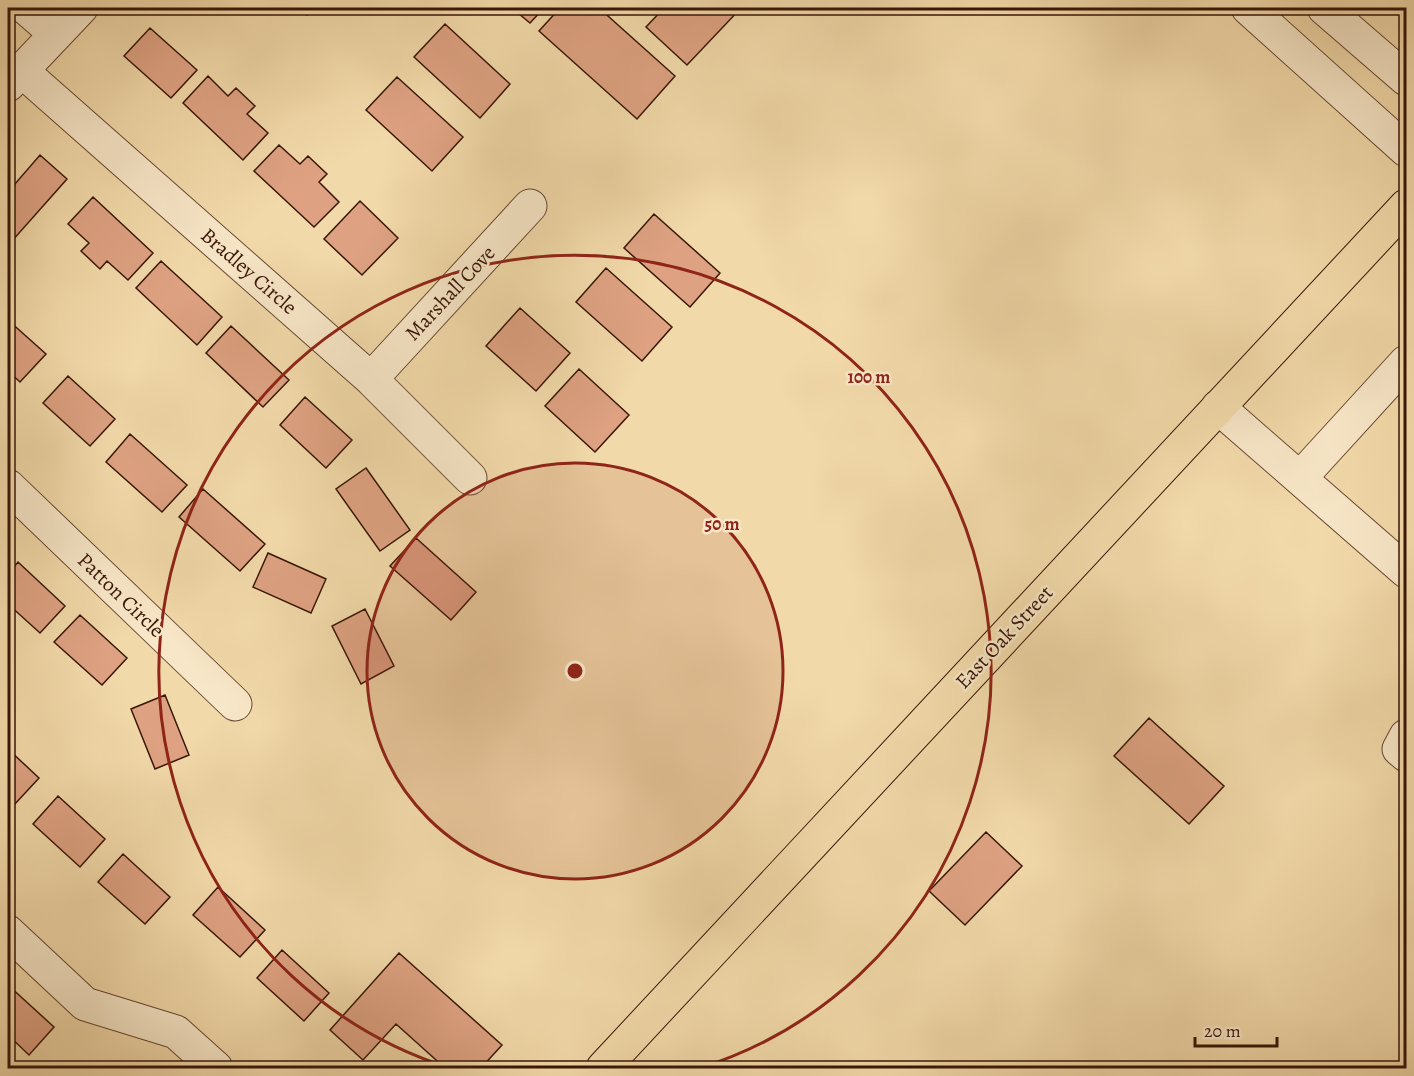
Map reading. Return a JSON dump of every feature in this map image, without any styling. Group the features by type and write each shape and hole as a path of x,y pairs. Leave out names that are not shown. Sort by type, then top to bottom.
{"highway":[{"name":"East Oak Street","path":"603,1068 1407,206"}],"street":[{"path":"26,8 56,34"},
{"path":"15,78 81,8"},
{"path":"1324,8 1407,79"},
{"path":"1257,10 1407,150"},
{"path":"1338,88 1374,52"},
{"name":"Bradley Circle","path":"15,78 371,379 470,478"},
{"name":"Marshall Cove","path":"371,379 530,207"},
{"path":"1300,478 1407,362"},
{"path":"1218,407 1407,571"},
{"name":"Patton Circle","path":"8,486 235,704"},
{"path":"1407,736 1399,748 1407,755"},
{"path":"8,932 85,1004 176,1032 216,1068"}],"building":[{"path":"299,8 315,8 307,15"},
{"path":"512,8 544,8 530,23"},
{"path":"560,8 599,8 675,76 637,119 539,31"},
{"path":"664,8 741,8 687,65 646,27"},
{"path":"445,24 510,84 480,118 414,57"},
{"path":"150,28 197,70 171,98 124,56"},
{"path":"208,76 228,96 236,88 255,106 247,114 268,133 243,160 183,103"},
{"path":"397,77 463,137 432,171 366,110"},
{"path":"279,145 300,164 308,156 327,174 319,182 339,202 314,227 254,171"},
{"path":"40,155 67,179 12,241 8,237 8,192"},
{"path":"93,197 153,253 128,280 107,261 100,269 81,251 89,243 68,224"},
{"path":"360,201 398,238 362,275 324,239"},
{"path":"654,214 720,273 690,307 624,248"},
{"path":"161,261 222,317 197,345 136,288"},
{"path":"606,268 672,327 642,361 576,302"},
{"path":"520,308 570,353 536,391 486,346"},
{"path":"8,320 46,354 20,382 8,371"},
{"path":"231,326 289,380 263,407 206,353"},
{"path":"579,369 629,415 595,452 545,406"},
{"path":"68,376 115,419 90,446 43,403"},
{"path":"305,397 352,440 326,468 280,425"},
{"path":"130,434 187,485 162,512 106,462"},
{"path":"366,468 410,530 380,551 336,489"},
{"path":"203,489 265,544 240,571 179,517"},
{"path":"416,538 476,592 451,620 390,566"},
{"path":"268,553 326,579 311,613 253,587"},
{"path":"18,562 65,606 40,633 8,604 8,574"},
{"path":"365,609 394,666 361,684 332,626"},
{"path":"80,615 127,658 102,685 54,642"},
{"path":"165,695 189,755 155,769 131,709"},
{"path":"1149,718 1224,786 1189,824 1114,756"},
{"path":"8,749 39,778 14,805 8,800"},
{"path":"58,796 105,839 80,867 33,824"},
{"path":"986,832 1022,866 965,925 929,891"},
{"path":"123,854 170,897 145,924 98,882"},
{"path":"218,887 265,930 240,957 193,915"},
{"path":"282,950 329,993 304,1021 257,978"},
{"path":"399,953 502,1045 481,1068 445,1068 396,1024 363,1060 330,1030"},
{"path":"8,985 54,1027 29,1055 8,1035"}]}
